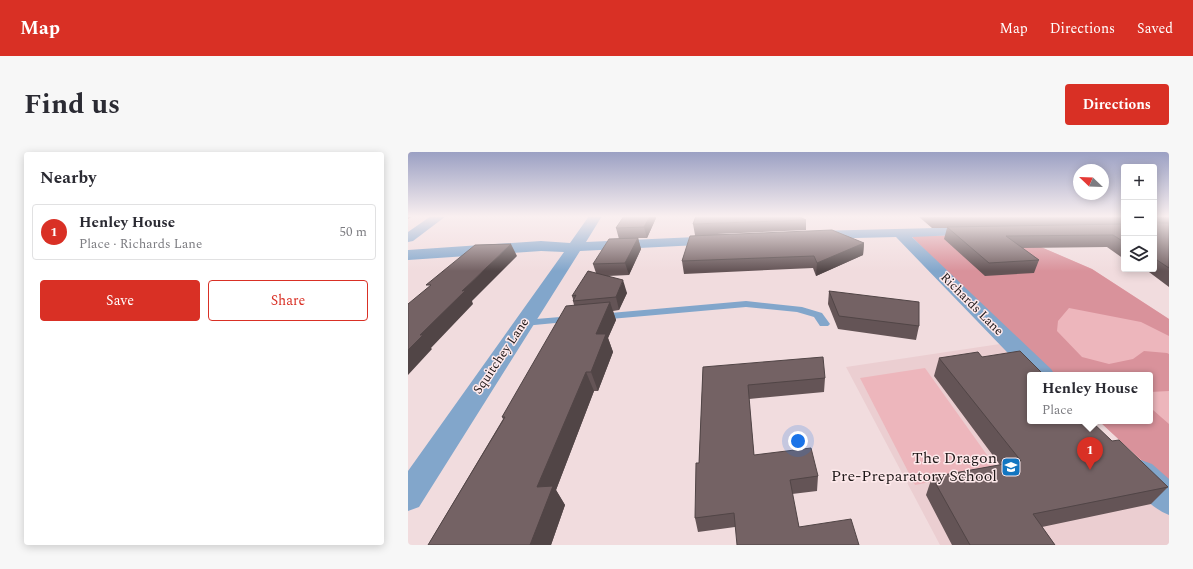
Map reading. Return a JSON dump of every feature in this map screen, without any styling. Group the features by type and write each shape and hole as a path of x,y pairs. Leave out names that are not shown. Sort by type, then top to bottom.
{"street":[{"name":"Squitchey Lane","path":"408,497 584,234"},
{"path":"802,236 856,234"},
{"name":"Richards Lane","path":"901,234 1040,372"},
{"path":"408,255 541,246 575,247 733,239"},
{"path":"1121,453 1169,500"}],"lane":[{"path":"524,323 746,304 798,309 818,315 824,324"}],"shaded area":[{"path":"1012,234 1092,269 1169,319 1169,336 1141,322 1069,308 1058,321 1057,331 1082,357 1109,364 1133,359 1144,351 1169,354 1169,391 1153,392 1153,372 1049,372 911,236"},
{"path":"1024,240 1092,269 1169,319 1169,486 1102,424 1153,424 1153,372 1051,372"},
{"name":"The Dragon Pre-Preparatory School","path":"1000,344 1027,372 1027,424 1034,424 1169,514 1169,545 940,545 846,367"},
{"path":"925,368 997,469 915,485 860,378"},
{"path":"1153,410 1169,424 1169,486 1102,424 1153,424"}],"building":[{"path":"729,234 843,234 864,243 817,263 814,256 682,261 690,236"},
{"path":"956,234 1121,234 1121,240 1113,235 1006,236 1039,260 989,263"},
{"path":"1157,234 1169,234 1169,268 1157,260"},
{"path":"638,238 625,263 593,264 609,239"},
{"path":"511,244 462,291 466,290 420,335 423,335 408,350 408,304 431,285 426,285 475,245"},
{"path":"588,271 623,280 616,297 573,301 576,295 572,296"},
{"path":"829,291 919,302 919,326 839,316"},
{"path":"610,302 596,334 606,334 591,372 586,372 537,487 553,486 530,545 428,545 505,417 502,417 566,306"},
{"path":"1020,351 1041,372 1027,372 1027,424 1094,424 1112,441 1119,440 1168,487 1033,514 1055,545 970,545 932,477 1021,461 939,358 978,352 982,357"},
{"path":"823,357 825,378 748,385 754,455 811,448 818,476 790,480 799,527 851,519 859,545 737,545 734,513 695,518 696,463 699,463 703,367"}],"place":[{"name":"The Dragon Pre-Preparatory School","path":"1011,467"},
{"name":"Henley House","path":"1090,470"}]}
